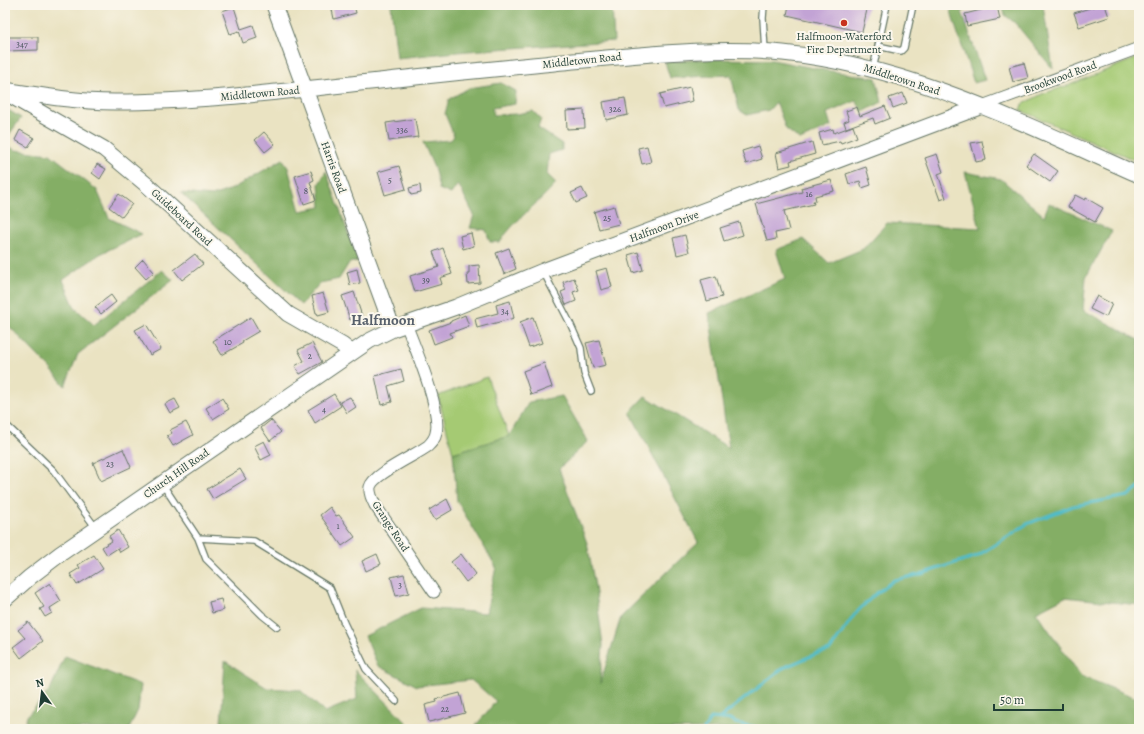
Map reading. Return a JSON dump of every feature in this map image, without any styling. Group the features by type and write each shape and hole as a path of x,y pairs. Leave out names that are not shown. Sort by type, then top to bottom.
{"street":[{"name":"Harris Road","path":"274,5 305,89 399,326"},
{"name":"Brookwood Road","path":"982,106 1139,48"},
{"name":"Middletown Road","path":"5,91 60,99 113,102 171,100 305,89 400,78 670,52 740,50 784,53 851,63 904,78 982,106 1139,175"},
{"name":"Guideboard Road","path":"5,91 104,149 147,185 288,314 342,345 350,352"},
{"name":"Halfmoon Drive","path":"350,352 399,326 456,307 543,271 982,106"},
{"name":"Grange Road","path":"399,326 430,392 436,411 437,432 434,440 428,446 378,475 370,486 371,495 374,505 434,592"},
{"name":"Church Hill Road","path":"5,599 60,554 96,528 350,352"}],"lane":[{"path":"764,5 764,52"},
{"path":"873,69 887,5"},
{"path":"878,46 898,51 901,51 904,48 913,5"},
{"path":"543,271 581,348 584,373 591,391"},
{"path":"5,424 54,471 96,528"},
{"path":"162,483 198,538 206,559 262,615 277,627"},
{"path":"198,538 254,541 330,588 344,623 366,669 396,702"}],"green space":[{"path":"391,5 612,5 614,41 468,51 397,58"},
{"path":"950,5 974,5 962,12 985,80 974,83 953,19"},
{"path":"1002,5 1043,5 1053,69 1015,23 1005,15"},
{"path":"1139,57 1139,162 1020,110 1022,105 1042,94 1072,84"},
{"path":"712,59 772,60 876,78 882,102 863,112 856,101 827,113 831,126 800,140 786,129 776,102 769,110 747,115 739,110 731,75 670,78 665,62"},
{"path":"501,83 516,91 515,104 492,108 494,115 517,114 533,111 541,119 538,128 562,144 562,150 549,154 547,174 556,183 513,226 500,242 490,242 486,230 470,228 474,215 458,184 451,194 439,189 435,170 423,142 451,140 454,136 445,114 449,99 469,88"},
{"path":"5,108 21,118 5,140"},
{"path":"5,144 15,150 50,154 97,190 109,218 142,234 100,254 63,280 75,308 94,325 162,270 173,280 78,354 65,386 50,368 5,322"},
{"path":"283,159 288,168 300,211 321,207 319,184 326,171 358,261 349,263 339,279 320,283 301,305 181,193 212,196 232,189"},
{"path":"965,172 1001,179 1044,216 1049,203 1112,231 1086,277 1083,310 1139,340 1139,605 1065,597 1036,612 1081,676 1139,699 1139,729 473,729 496,701 471,680 417,686 378,666 365,636 421,608 486,613 496,567 457,501 453,453 509,436 529,402 562,396 588,441 559,469 587,543 595,586 603,645 600,684 621,617 698,542 630,412 645,396 729,448 709,313 785,279 776,250 803,239 829,263 863,249 887,223 980,228"},
{"path":"487,377 509,436 453,453 438,396"},
{"path":"65,656 141,685 138,710 129,729 24,729 27,716 50,690"},
{"path":"225,661 267,688 300,690 325,712 357,699 355,670 413,729 216,729 221,724"}],"building":[{"path":"331,5 354,5 356,13 334,19"},
{"name":"Halfmoon-Waterford Fire Department","path":"789,5 868,5 862,32 787,15"},
{"path":"1099,5 1105,5 1109,17 1079,27 1074,13"},
{"path":"997,6 1000,19 967,26 965,14"},
{"path":"234,7 241,29 253,25 257,38 243,43 239,31 230,34 222,11"},
{"path":"6,37 38,37 38,50 6,51"},
{"path":"1024,63 1028,78 1013,82 1009,67"},
{"path":"690,87 693,101 664,108 660,94"},
{"path":"903,93 907,103 893,108 889,98"},
{"path":"625,98 628,115 606,120 603,102"},
{"path":"885,106 890,118 875,124 873,118 846,128 844,122 849,120 846,111 857,107 860,116"},
{"path":"584,110 585,128 567,129 566,111"},
{"path":"415,119 418,137 389,141 386,123"},
{"path":"853,126 857,137 841,143 840,141 822,145 819,133 833,129 834,133"},
{"path":"20,130 34,138 28,147 15,140"},
{"path":"264,132 275,144 265,152 255,140"},
{"path":"982,141 986,160 976,162 971,143"},
{"path":"812,142 815,154 790,161 791,165 779,168 776,153"},
{"path":"647,146 651,162 642,164 638,148"},
{"path":"758,146 762,159 746,164 742,151"},
{"path":"937,154 943,172 938,174 946,198 940,200 925,158"},
{"path":"1034,154 1058,171 1050,182 1026,165"},
{"path":"97,164 106,169 100,179 92,173"},
{"path":"399,166 406,189 385,195 378,172"},
{"path":"866,167 871,185 862,188 860,181 849,184 846,174"},
{"path":"311,171 314,180 310,182 316,200 304,204 295,176"},
{"path":"831,180 834,191 815,196 816,201 813,201 814,204 784,211 789,230 775,233 776,239 767,241 756,204 802,192 801,188"},
{"path":"420,185 421,193 411,195 409,188"},
{"path":"582,188 587,198 576,203 571,193"},
{"path":"119,194 132,204 122,217 109,207"},
{"path":"1075,195 1085,200 1086,198 1103,208 1095,222 1068,207"},
{"path":"614,206 619,224 599,229 594,212"},
{"path":"739,222 743,235 724,241 720,228"},
{"path":"471,233 474,246 463,249 460,236"},
{"path":"685,235 689,252 677,255 673,238"},
{"path":"443,248 452,274 440,278 442,284 415,292 410,276 439,267 433,252"},
{"path":"509,248 516,269 504,274 496,253"},
{"path":"638,252 643,270 633,273 628,255"},
{"path":"195,254 203,264 182,280 174,270"},
{"path":"143,259 154,272 146,279 135,267"},
{"path":"479,265 480,283 468,284 467,273 469,273 469,266"},
{"path":"607,268 612,287 601,290 596,271"},
{"path":"357,269 360,283 350,285 347,272"},
{"path":"716,276 722,297 707,301 701,280"},
{"path":"574,278 579,290 573,292 576,301 566,305 561,292 566,290 563,282"},
{"path":"354,292 362,316 350,320 342,296"},
{"path":"323,293 329,312 318,315 316,313 312,296"},
{"path":"111,295 116,302 101,314 95,307"},
{"path":"1097,296 1112,304 1106,317 1090,309"},
{"path":"510,301 514,318 477,328 475,319 498,313 496,305"},
{"path":"465,315 469,326 450,333 452,337 434,344 429,330"},
{"path":"251,317 259,331 242,341 243,343 222,355 213,341"},
{"path":"533,317 542,343 529,347 520,322"},
{"path":"146,324 161,349 150,355 135,330"},
{"path":"599,340 606,365 593,368 586,343"},
{"path":"312,343 322,362 300,374 295,366 304,361 298,350"},
{"path":"544,363 552,387 531,395 523,371"},
{"path":"401,369 404,381 388,386 392,402 381,405 375,376"},
{"path":"334,394 341,406 315,423 308,410"},
{"path":"350,397 356,407 347,413 340,402"},
{"path":"222,398 229,409 213,419 206,408"},
{"path":"175,399 180,408 170,413 165,404"},
{"path":"271,420 281,432 270,441 261,428"},
{"path":"186,422 193,435 173,446 167,436 172,433 170,430"},
{"path":"264,441 271,455 261,460 254,446"},
{"path":"123,449 131,467 101,481 93,463"},
{"path":"240,469 246,479 213,499 207,489"},
{"path":"447,499 452,510 435,520 429,510"},
{"path":"330,507 336,516 339,515 355,537 342,546 320,515"},
{"path":"118,530 128,547 120,552 118,548 107,555 102,547 112,541 109,536"},
{"path":"377,554 381,564 366,571 362,561"},
{"path":"461,554 476,574 466,582 451,562"},
{"path":"94,555 103,569 77,585 70,574 80,568 78,565"},
{"path":"404,574 409,593 396,596 391,577"},
{"path":"50,583 61,601 50,608 52,613 45,617 40,609 44,607 35,593"},
{"path":"221,599 224,610 212,613 209,602"},
{"path":"28,622 43,641 21,658 13,647 25,638 18,630"},
{"path":"460,693 465,713 429,722 425,705 437,702 436,699"}],"waterway":[{"path":"720,718 783,668 816,654 830,650 855,614 873,596 894,580 918,575 977,556 1027,524 1073,506 1128,496 1139,487"},
{"path":"704,729 711,718 733,720 735,723 756,727 757,729"}],"place":[{"name":"Halfmoon-Waterford Fire Department","path":"844,23"}],"district":[{"name":"Halfmoon","path":"383,320"}]}
